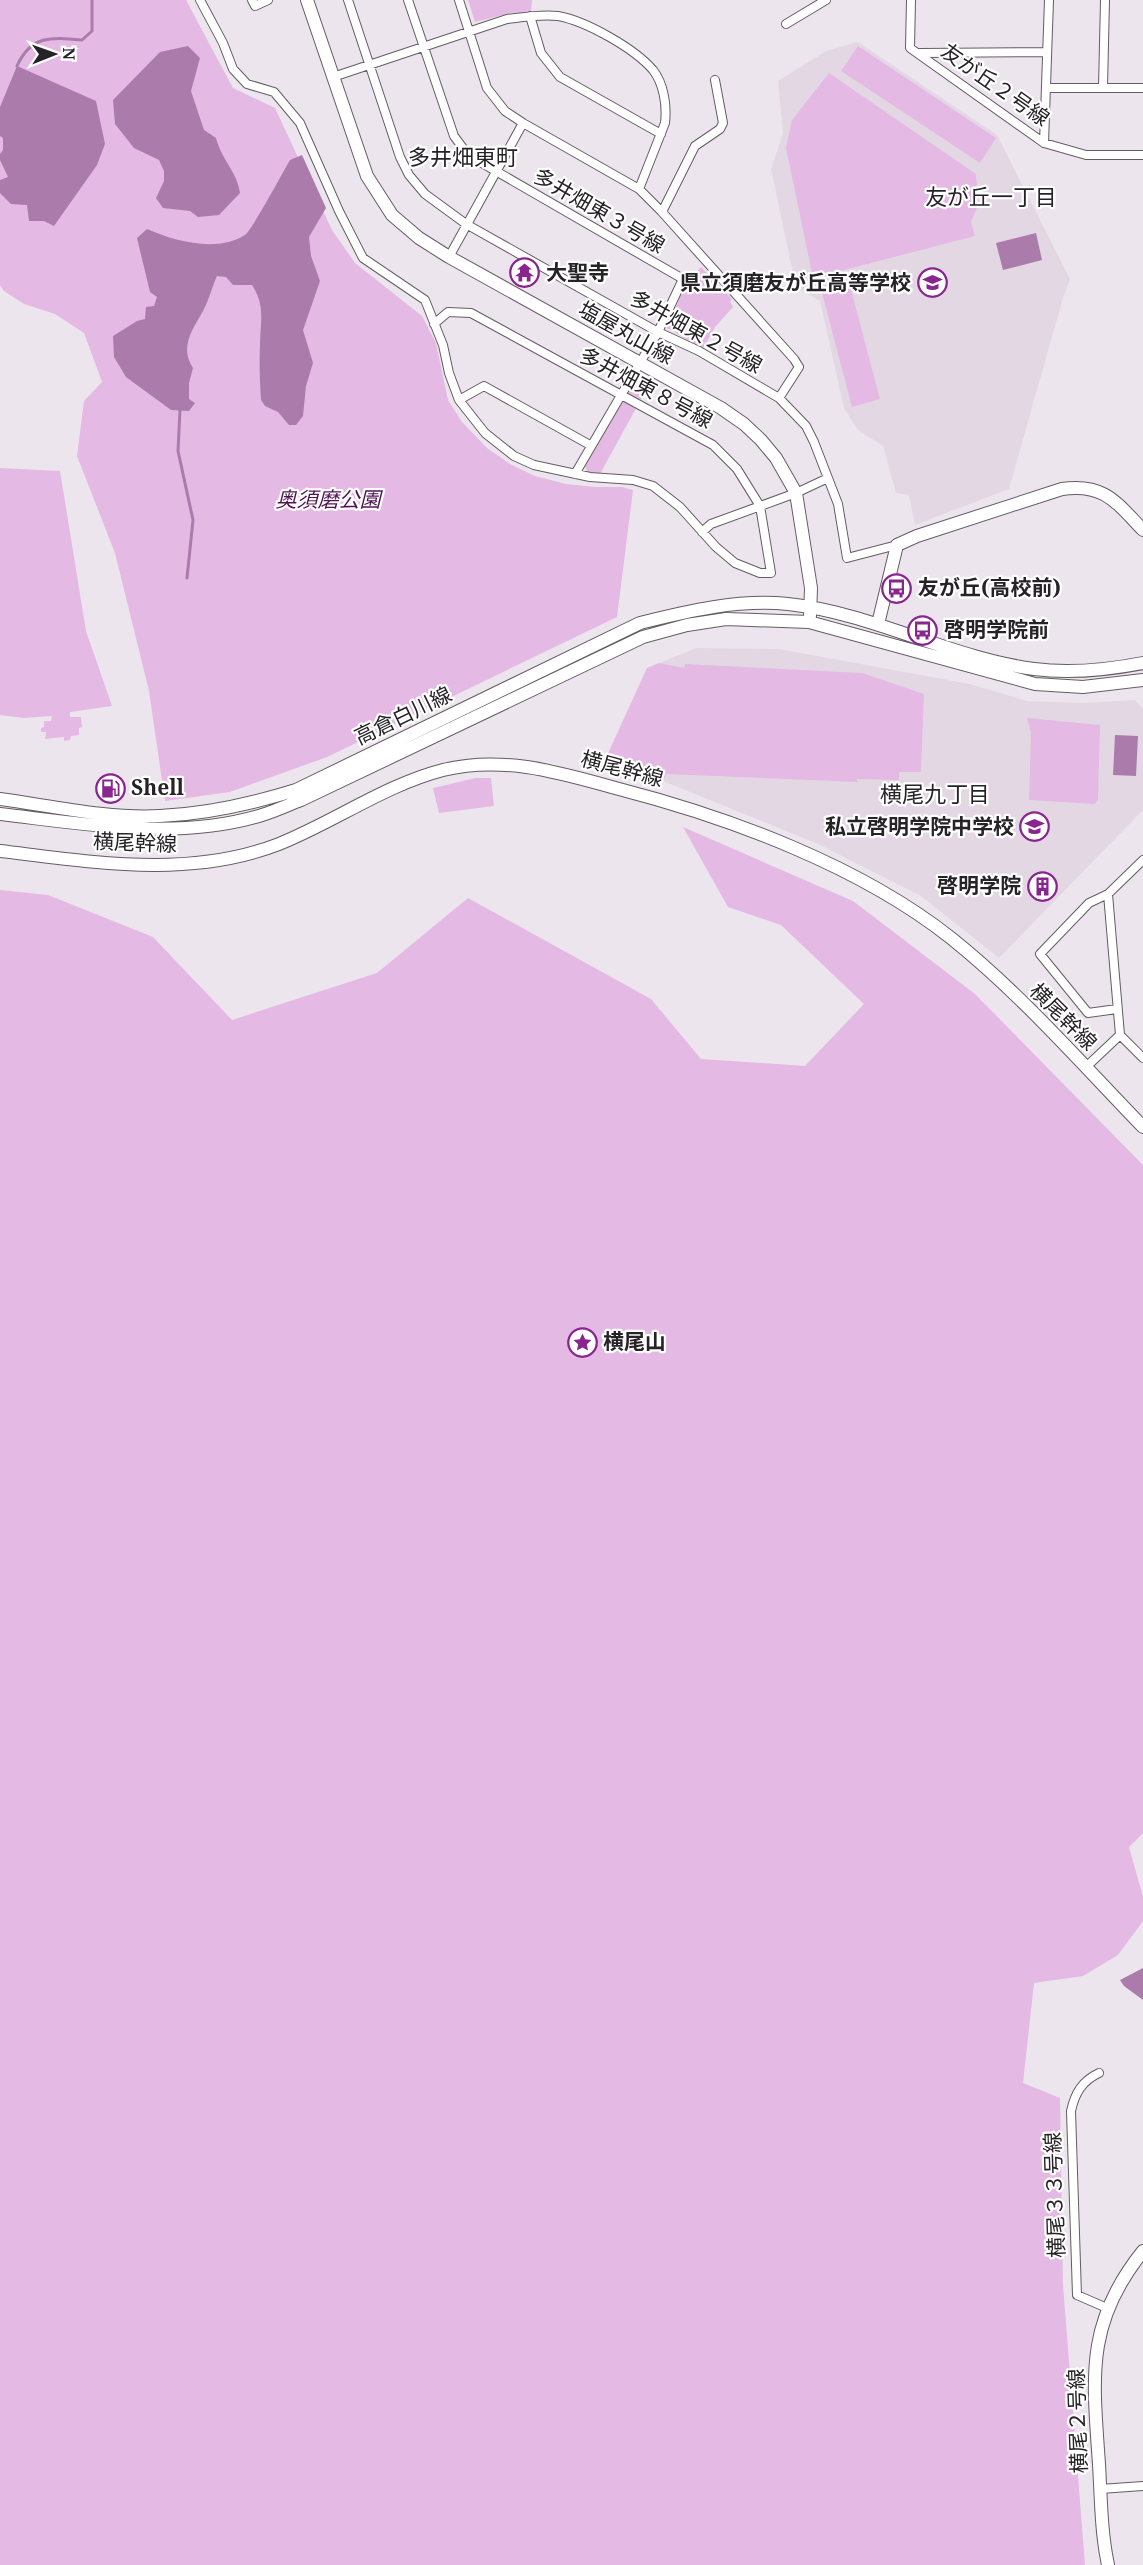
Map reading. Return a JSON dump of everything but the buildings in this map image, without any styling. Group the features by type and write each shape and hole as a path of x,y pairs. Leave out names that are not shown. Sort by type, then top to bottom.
{"street":[{"path":"200,0 223,43 233,69 247,84 274,92 291,109 300,123 335,203 363,258 425,300 443,345 449,373 459,400 484,434 514,456 534,465 575,474 633,480 653,486 680,507 702,532 711,524 828,478"},
{"path":"252,0 255,6 268,0"},
{"name":"塩屋丸山線","path":"307,0 363,166 378,196 400,223 449,257 639,362 744,424 776,458 796,492 809,571 812,608 809,622"},
{"name":"多井畑東２号線","path":"348,0 400,157 409,175 425,194 466,224 658,332 699,351 779,398 806,426 838,504 847,558 897,545"},
{"name":"多井畑東３号線","path":"408,0 454,136 468,155 683,279 658,332 575,474"},
{"path":"459,0 487,88 505,111 639,189 794,359 799,367 779,398"},
{"path":"786,24 817,2 826,0"},
{"name":"友が丘２号線","path":"911,0 910,48 1044,143 1086,156 1143,155"},
{"path":"1044,143 1048,0"},
{"path":"1103,88 1105,0"},
{"path":"530,16 541,53 560,77 662,134"},
{"path":"333,76 507,19 557,16 580,22 633,53 654,71 663,93 666,112 662,134 639,189"},
{"path":"919,53 1047,52"},
{"path":"662,212 695,146 720,129 723,123 715,80"},
{"path":"1046,88 1143,88"},
{"path":"449,257 523,123"},
{"name":"多井畑東８号線","path":"434,324 448,312 471,314 713,445 736,469 760,506 771,573 759,573 735,563 716,548 702,532"},
{"path":"459,400 484,386 590,445"},
{"path":"878,624 897,545 917,536 1062,489 1079,487 1093,489 1109,496 1143,530"},
{"name":"高倉白川線","path":"0,800 116,814 158,816 211,812 257,802 296,790 640,623 682,612 725,605 787,604 812,608"},
{"path":"812,608 878,624 960,651 1034,669 1087,671 1143,663"},
{"name":"高倉白川線","path":"0,814 124,829 201,827 261,815 301,800 643,637 687,625 726,619 809,622"},
{"path":"809,622 1035,684 1083,687 1143,680"},
{"name":"横尾幹線","path":"0,851 138,866 201,862 274,845 416,779 443,771 502,764 559,772 690,808 809,855 905,905 988,970 1143,1127"},
{"path":"1117,1009 1088,1013 1040,954 1089,903 1108,894 1143,860"},
{"path":"1108,894 1120,1035 1143,1058"},
{"path":"1085,1068 1120,1035"},
{"name":"横尾３３号線","path":"1099,2073 1088,2079 1075,2095 1071,2111 1075,2252 1077,2295 1107,2308"},
{"name":"横尾２号線","path":"1108,2565 1100,2489 1094,2374 1098,2343 1107,2308 1125,2274 1143,2251"},
{"path":"1100,2489 1143,2486"}],"shaded area":[{"name":"県立須磨友が丘高等学校","path":"858,42 997,135 1070,279 1009,489 915,525 909,495 896,493 883,446 858,430 844,408 820,301 796,287 771,169 783,133 778,81 826,51"},
{"path":"188,46 200,58 191,91 204,130 216,138 236,178 240,193 219,215 198,217 190,211 163,208 156,198 164,181 164,171 159,160 134,148 115,124 113,100 160,52"},
{"path":"17,66 96,101 105,144 97,165 54,226 44,221 29,221 27,205 11,204 0,193 0,180 8,177 0,160 3,138 0,136 0,107"},
{"path":"302,155 326,208 309,237 311,256 320,281 303,330 313,363 306,386 303,416 296,425 289,425 278,412 265,406 261,400 261,307 259,300 252,285 233,285 226,277 217,276 187,345 187,353 193,368 189,383 189,399 195,403 189,411 171,410 126,377 114,357 113,336 137,321 145,319 146,307 154,306 157,297 150,292 137,238 147,229 182,241 209,244 234,240 245,235 290,160"},
{"path":"1036,233 1042,260 1003,270 996,243"},
{"path":"696,648 779,649 970,684 1027,701 1085,703 1135,700 1143,709 1143,810 999,958 921,896 818,844 606,758 647,668"},
{"path":"1115,735 1138,736 1136,776 1113,775"},
{"path":"1143,1968 1143,2000 1124,1986 1120,1980"}],"green space":[{"name":"奥須磨公園","path":"0,0 186,0 233,88 275,108 332,230 355,263 422,316 436,343 448,400 462,422 487,448 510,464 535,476 566,484 622,487 633,490 617,617 327,757 230,792 165,801 149,691 115,553 77,456 84,401 102,382 84,333 55,314 24,304 4,291 0,285"},
{"path":"468,0 532,0 531,12 511,13 475,22"},
{"path":"858,46 996,138 980,163 841,71"},
{"path":"829,73 976,174 978,205 971,222 975,236 813,278 786,148 792,120"},
{"path":"701,267 732,299 730,302 733,307 715,327 703,349 667,328 686,284"},
{"path":"849,282 880,399 852,407 821,289"},
{"path":"636,375 651,381 600,474 588,473 585,466"},
{"path":"0,468 60,471 86,631 112,706 70,712 70,717 81,717 82,727 79,728 79,735 71,736 70,740 64,741 64,737 45,739 46,732 41,732 41,728 44,727 44,721 51,721 52,716 23,718 0,715"},
{"path":"659,663 684,668 685,664 862,673 924,694 921,772 899,772 899,780 857,779 857,782 666,774 663,781 606,758 647,668"},
{"path":"1027,718 1100,725 1098,799 1095,804 1029,800 1031,733"},
{"path":"476,778 491,778 494,806 439,813 433,788"},
{"path":"683,827 853,901 975,994 1143,1165 1143,1833 1129,1847 1143,1897 1143,1921 1118,1955 1083,1976 1034,1983 1023,2083 1060,2098 1063,2285 1085,2565 0,2565 0,890 48,895 153,937 232,1020 377,973 468,898 651,999 701,1059 805,1066 864,1004 781,925 728,907"}],"waterway":[{"path":"17,66 29,48 43,40 61,38 82,40 92,31 92,0"},
{"path":"180,410 178,451 193,520 187,578"}],"place":[{"name":"大聖寺","path":"525,273"},
{"name":"県立須磨友が丘高等学校","path":"932,283"},
{"name":"友が丘(高校前)","path":"897,588"},
{"name":"啓明学院前","path":"923,630"},
{"name":"Shell","path":"110,788"},
{"name":"私立啓明学院中学校","path":"1035,827"},
{"name":"啓明学院","path":"1042,886"},
{"name":"横尾山","path":"582,1342"}],"district":[{"name":"多井畑東町","path":"463,157"},
{"name":"友が丘一丁目","path":"991,197"},
{"name":"横尾九丁目","path":"935,794"}]}
